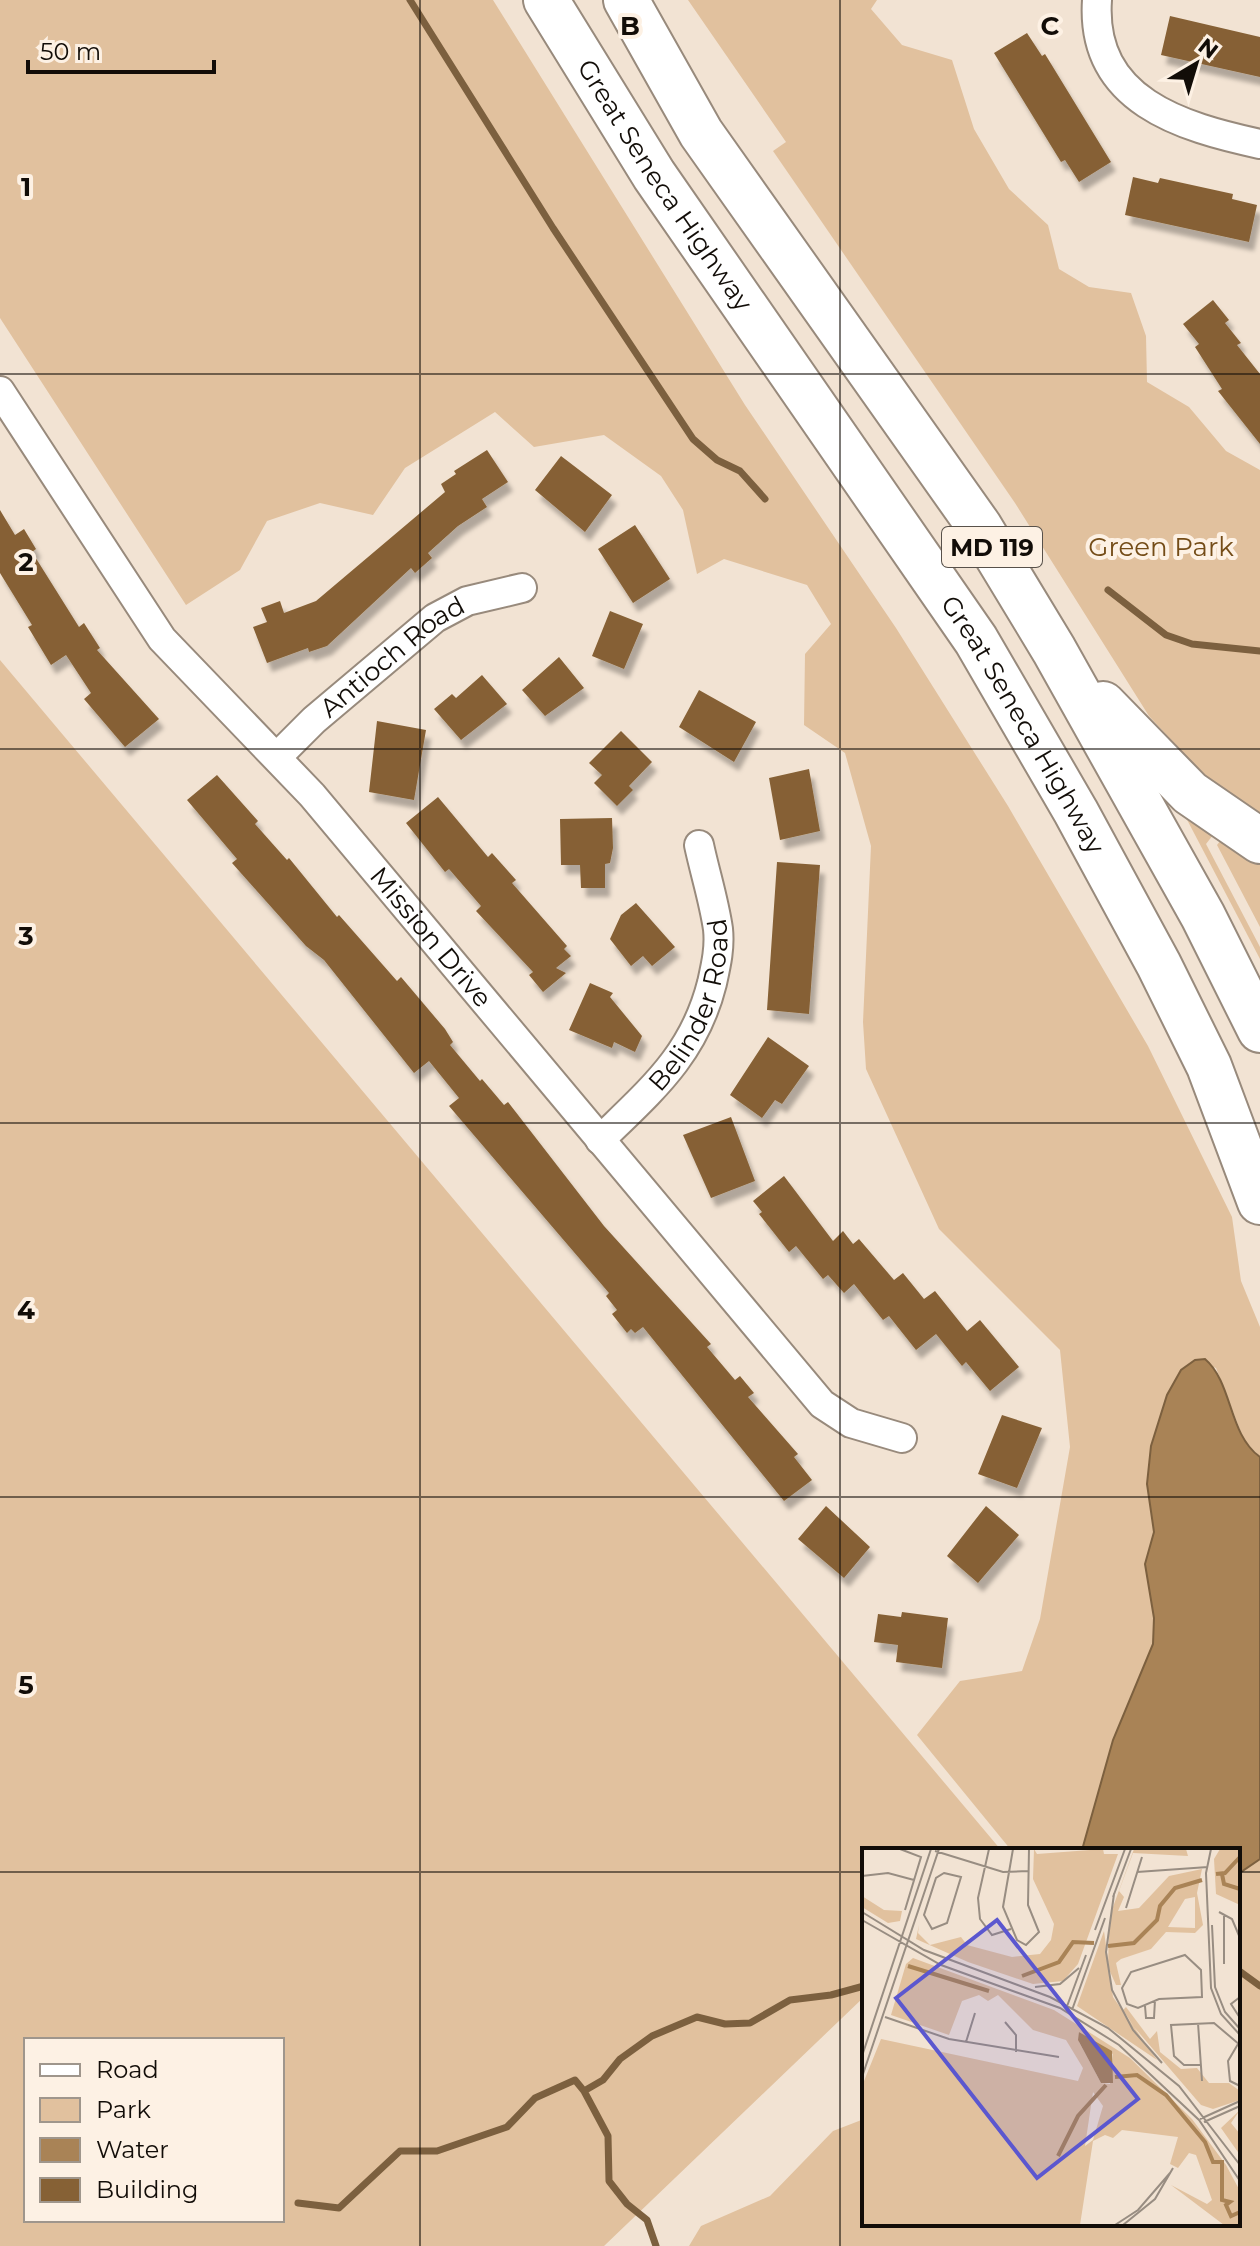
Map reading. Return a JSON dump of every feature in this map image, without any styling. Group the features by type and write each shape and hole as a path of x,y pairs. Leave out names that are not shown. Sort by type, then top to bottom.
{"main road":[{"name":"Great Seneca Highway","path":"546,0 654,175 976,640 1245,1112 1257,1183"},
{"name":"MD 119","path":"626,0 701,133 979,526 1054,650 1203,916 1260,1030"},
{"path":"1054,650 1190,793 1260,841"}],"street":[{"path":"1097,0 1100,34 1109,60 1125,85 1148,106 1180,124 1260,144"},
{"name":"Mission Drive","path":"0,391 162,639 278,756 822,1404 851,1423 902,1438"},
{"name":"Antioch Road","path":"278,756 314,720 435,618 467,601 522,588"},
{"name":"Belinder Road","path":"600,1140 669,1073 692,1039 706,1004 718,957 718,930 699,845"}],"green space":[{"path":"0,0 493,0 745,405 896,628 1008,806 1148,1046 1232,1217 1241,1281 1260,1327 1260,1457 1244,1440 1216,1368 1195,1360 1181,1369 1167,1395 1151,1446 1147,1484 1154,1532 1145,1564 1154,1618 1153,1644 1113,1740 1083,1848 1009,1848 917,1735 960,1681 1022,1671 1040,1619 1070,1447 1060,1350 939,1229 866,1069 863,1022 871,846 845,753 804,725 805,654 831,624 807,585 724,559 697,574 683,510 661,476 604,435 534,447 495,412 405,468 373,515 320,503 267,521 240,570 186,605 0,318"},
{"name":"Green Park","path":"688,0 877,0 871,9 902,45 952,60 974,129 1009,189 1048,225 1059,269 1089,287 1131,293 1146,336 1147,382 1189,407 1226,451 1260,470 1260,819 1208,780 1149,716 1015,503 773,151 786,142"},
{"path":"0,660 999,1848 862,1848 862,1999 604,2246 0,2246"},
{"path":"1183,812 1213,835 1206,844 1260,947 1260,959"},
{"path":"1221,840 1260,861 1260,927 1217,845"},
{"path":"1260,1859 1260,2246 689,2246 701,2226 770,2196 833,2131 862,2120 862,2226 1240,2226 1240,1873"}],"water":[{"path":"1205,1359 1214,1369 1242,1435 1260,1457 1260,1859 1240,1873 1240,1848 1083,1848 1113,1740 1153,1644 1154,1618 1145,1564 1154,1532 1147,1484 1151,1446 1167,1395 1181,1370 1195,1360"}],"building":[{"path":"1170,16 1260,37 1260,77 1161,55"},
{"path":"1027,33 1042,56 1045,54 1111,162 1079,182 1065,160 1061,162 994,53"},
{"path":"1133,177 1158,183 1160,178 1233,194 1232,199 1257,205 1249,242 1125,215"},
{"path":"1213,300 1229,320 1225,323 1241,343 1237,345 1260,374 1260,444 1218,391 1222,389 1195,347 1199,344 1183,324"},
{"path":"487,450 508,482 482,499 487,507 458,526 428,553 432,558 415,573 411,568 327,646 309,652 308,648 267,663 253,627 267,622 261,608 280,601 284,613 316,601 445,492 441,484 456,474 454,471"},
{"path":"561,456 612,495 585,532 535,490"},
{"path":"0,510 15,535 24,529 36,549 32,552 79,627 84,623 100,648 97,650 159,719 125,747 84,699 91,693 66,655 51,665 28,627 32,625 0,573"},
{"path":"635,525 670,579 633,603 598,549"},
{"path":"610,611 643,624 624,669 592,656"},
{"path":"559,657 584,688 545,716 522,690"},
{"path":"482,675 507,704 461,740 434,709 452,694 456,698"},
{"path":"699,690 756,722 734,762 679,727"},
{"path":"377,721 426,730 414,800 369,792"},
{"path":"621,731 652,762 629,786 633,790 617,806 594,783 602,775 589,763"},
{"path":"809,769 820,831 780,840 769,778"},
{"path":"217,775 258,821 255,824 287,860 289,858 337,917 339,915 397,981 401,977 445,1029 453,1042 450,1045 504,1105 508,1102 604,1226 711,1344 707,1347 735,1380 740,1376 754,1393 748,1397 798,1454 794,1457 812,1480 784,1501 643,1327 635,1333 631,1329 627,1333 612,1314 617,1310 606,1296 609,1293 449,1106 459,1098 429,1061 414,1073 324,960 306,946 232,863 237,859 187,800"},
{"path":"438,797 488,857 492,853 516,880 512,883 567,946 564,949 571,956 556,968 566,973 543,992 529,975 533,972 476,911 481,906 449,869 445,872 406,823"},
{"path":"612,818 613,848 610,863 605,864 605,888 581,888 580,865 561,865 560,819"},
{"path":"777,862 820,865 809,1014 767,1010"},
{"path":"636,903 675,947 652,966 643,956 631,966 610,939 621,915"},
{"path":"590,983 613,993 610,997 642,1036 635,1052 614,1042 612,1048 569,1030"},
{"path":"768,1037 809,1066 782,1104 775,1100 762,1118 730,1095"},
{"path":"731,1117 755,1181 711,1198 683,1135"},
{"path":"784,1176 833,1241 843,1231 853,1244 859,1239 894,1280 903,1273 924,1299 935,1291 967,1331 980,1320 1019,1367 990,1391 966,1362 962,1366 936,1334 916,1350 889,1316 883,1320 854,1284 844,1293 828,1275 823,1279 796,1246 789,1252 759,1214 762,1212 753,1201"},
{"path":"1002,1415 1042,1428 1017,1488 978,1474"},
{"path":"826,1506 870,1547 844,1578 798,1539"},
{"path":"986,1506 1019,1535 978,1583 947,1556"},
{"path":"902,1612 948,1618 942,1668 896,1662 898,1645 874,1642 878,1614 901,1617"}],"waterway":[{"path":"410,0 553,228 693,439 717,460 740,471 765,499"},
{"path":"1108,590 1166,635 1192,644 1260,651"},
{"path":"1240,1971 1260,1986"},
{"path":"298,2203 339,2208 400,2151 437,2151 507,2127 535,2098 575,2080 584,2091 603,2080 620,2059 652,2036 697,2017 725,2024 750,2023 790,2000 831,1995 862,1987"},
{"path":"584,2091 608,2136 609,2181 627,2204 647,2220 656,2246"}]}
